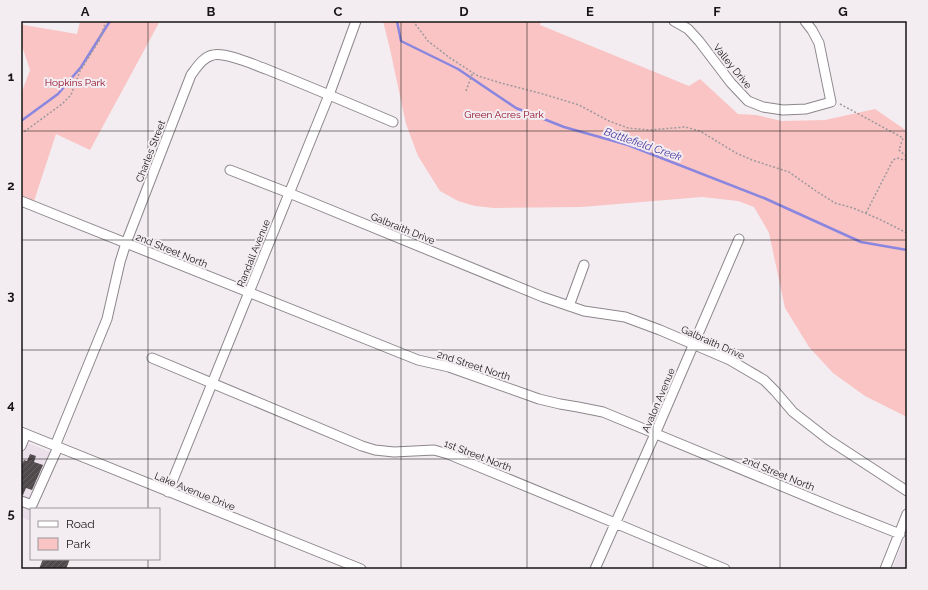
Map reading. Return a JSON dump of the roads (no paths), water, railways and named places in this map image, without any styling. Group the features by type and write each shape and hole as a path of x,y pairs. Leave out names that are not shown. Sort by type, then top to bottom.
{"street":[{"name":"Randall Avenue","path":"168,492 329,95 356,21"},
{"name":"Valley Drive","path":"674,21 688,29 731,83 748,101 763,107 783,110 806,109 831,102 819,43 805,21"},
{"name":"Charles Street","path":"21,501 32,505 57,446 107,319 120,262 126,243 191,75 204,59 213,55 224,55 254,65 393,122"},
{"name":"Galbraith Drive","path":"230,170 536,294 584,311 625,318 660,330 730,360 764,380 792,412 829,440 907,491"},
{"name":"2nd Street North","path":"21,201 418,360 457,369 539,399 603,412 900,534"},
{"name":"Avalon Avenue","path":"595,569 655,434 738,239"},
{"path":"569,306 584,265"},
{"name":"1st Street North","path":"152,358 362,446 375,450 394,452 434,450 448,454 725,569"},
{"path":"21,446 23,433"},
{"name":"Lake Avenue Drive","path":"23,433 362,569"},
{"path":"885,569 907,514"}],"waterway":[{"path":"21,121 58,94 81,67 110,21"},
{"name":"Battlefield Creek","path":"397,21 401,41 458,69 516,108 564,127 628,145 764,198 861,242 907,250"}],"park label":[{"name":"Hopkins Park","path":"75,82"},
{"name":"Green Acres Park","path":"504,114"}]}
